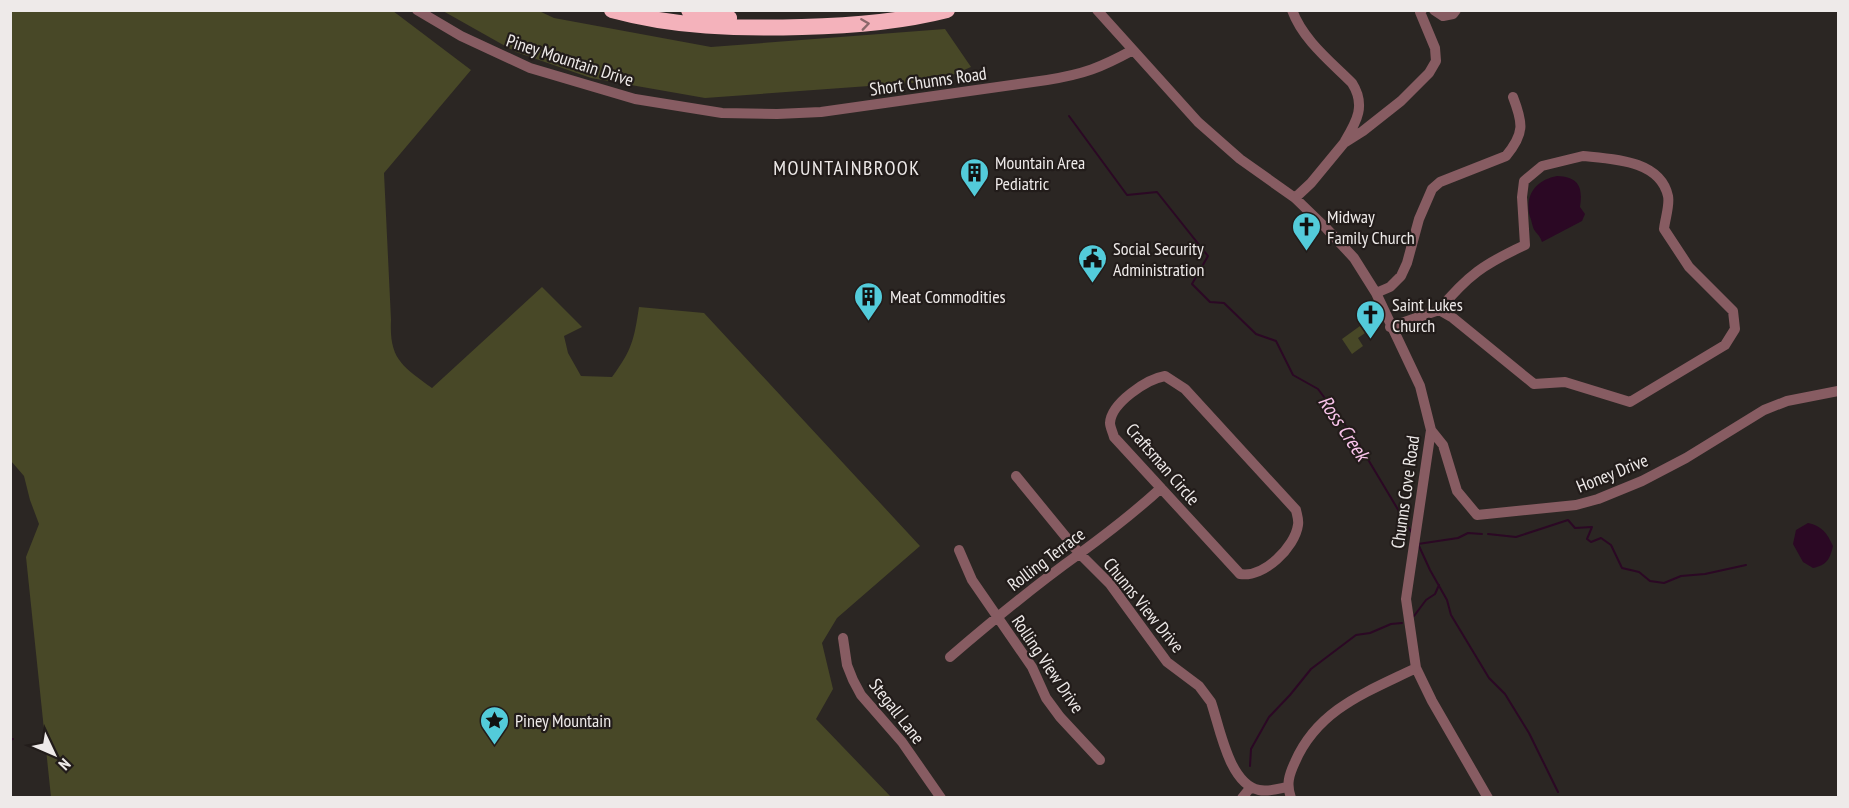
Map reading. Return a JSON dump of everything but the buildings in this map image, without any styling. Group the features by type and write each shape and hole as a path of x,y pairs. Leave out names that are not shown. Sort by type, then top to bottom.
{"highway":[{"path":"612,10 708,26 752,28 848,26 947,10"},
{"path":"689,10 736,20 793,22 807,27"}],"street":[{"name":"Piney Mountain Drive","path":"417,10 469,40 530,68 634,99 722,112"},
{"name":"Chunns Cove Road","path":"1097,10 1198,122 1240,159 1295,198 1326,228 1354,258 1376,293 1390,327 1420,386 1431,430 1406,599 1416,668 1431,701 1488,798"},
{"path":"1292,10 1297,24 1308,39 1352,83 1358,92 1360,112 1344,143 1311,183 1295,198"},
{"path":"1434,10 1443,16 1453,14 1456,10"},
{"path":"1344,143 1401,101 1429,73 1436,61 1435,48 1421,11"},
{"name":"Short Chunns Road","path":"722,112 777,114 821,112 1023,84 1082,74 1104,66 1133,50"},
{"path":"1376,293 1390,287 1405,270 1419,219 1432,189 1440,182 1506,156 1513,148 1522,123 1513,97"},
{"path":"1390,327 1439,310 1456,288 1477,270 1525,246 1522,197 1524,182 1542,166 1583,156 1620,160 1652,171 1662,183 1668,197 1664,229 1689,267 1733,311 1735,329 1725,345 1630,402 1565,382 1534,384 1453,318 1439,310"},
{"name":"Craftsman Circle","path":"1165,376 1185,389 1296,510 1299,523 1295,538 1265,570 1249,576 1240,574 1161,488 1114,437 1110,424 1114,412 1137,388 1153,378 1165,376"},
{"name":"Honey Drive","path":"1431,430 1443,445 1457,491 1477,514 1576,505 1598,499 1642,481 1686,458 1764,410 1787,401 1839,391"},
{"name":"Chunns View Drive","path":"1016,476 1079,553 1110,584 1167,662 1206,693 1234,770 1242,782 1250,788"},
{"name":"Rolling Terrace","path":"951,657 997,617 1111,531 1161,488"},
{"name":"Rolling View Drive","path":"958,550 972,580 1032,667 1046,698 1060,717 1100,760"},
{"name":"Stegall Lane","path":"843,638 847,665 861,695 902,742 941,798"},
{"path":"1242,798 1250,788 1289,792 1290,775 1305,741 1323,721 1348,702 1416,668"}],"shaded area":[{"path":"11,11 393,11 471,70 384,173 391,334 395,353 413,374 432,388 542,287 582,327 564,336 568,353 581,376 612,377 631,344 639,307 704,313 920,546 837,618 822,643 833,689 816,719 891,797 51,797 26,557 39,524 24,476 11,461"},
{"path":"443,11 539,11 554,18 711,47 945,29 971,67 938,81 705,98 591,78 516,52"},
{"path":"1557,176 1570,178 1578,184 1581,194 1580,207 1585,214 1582,221 1542,242 1530,217 1530,195 1543,181"},
{"path":"1360,326 1365,333 1358,338 1363,346 1352,354 1342,339"},
{"path":"1808,523 1823,531 1833,546 1827,561 1813,568 1803,562 1793,544 1796,530"}],"waterway":[{"name":"Ross Creek","path":"1069,116 1127,195 1157,192 1208,256 1192,284 1210,302 1224,303 1256,334 1276,341 1293,375 1318,389 1357,441 1412,533"},
{"path":"1488,534 1516,537 1568,520 1575,528 1592,527 1587,539 1591,542 1601,538 1611,545 1622,568 1639,572 1650,581 1664,583 1681,576 1705,574 1746,565"},
{"path":"1418,544 1458,538 1468,533 1482,534"},
{"name":"Ross Creek","path":"1419,546 1447,600 1451,615 1489,678 1505,694 1529,733 1558,792"},
{"path":"1414,616 1426,600 1435,594 1439,585"},
{"path":"1250,766 1251,749 1269,717 1311,669 1356,635 1370,633 1391,624 1402,623"}],"place":[{"name":"Mountain Area Pediatric","path":"974,198"},
{"name":"Midway Family Church","path":"1306,252"},
{"name":"Social Security Administration","path":"1092,284"},
{"name":"Meat Commodities","path":"869,322"},
{"name":"Saint Lukes Church","path":"1371,340"},
{"name":"Piney Mountain","path":"494,746"}],"district":[{"name":"MOUNTAINBROOK","path":"847,168"}]}
